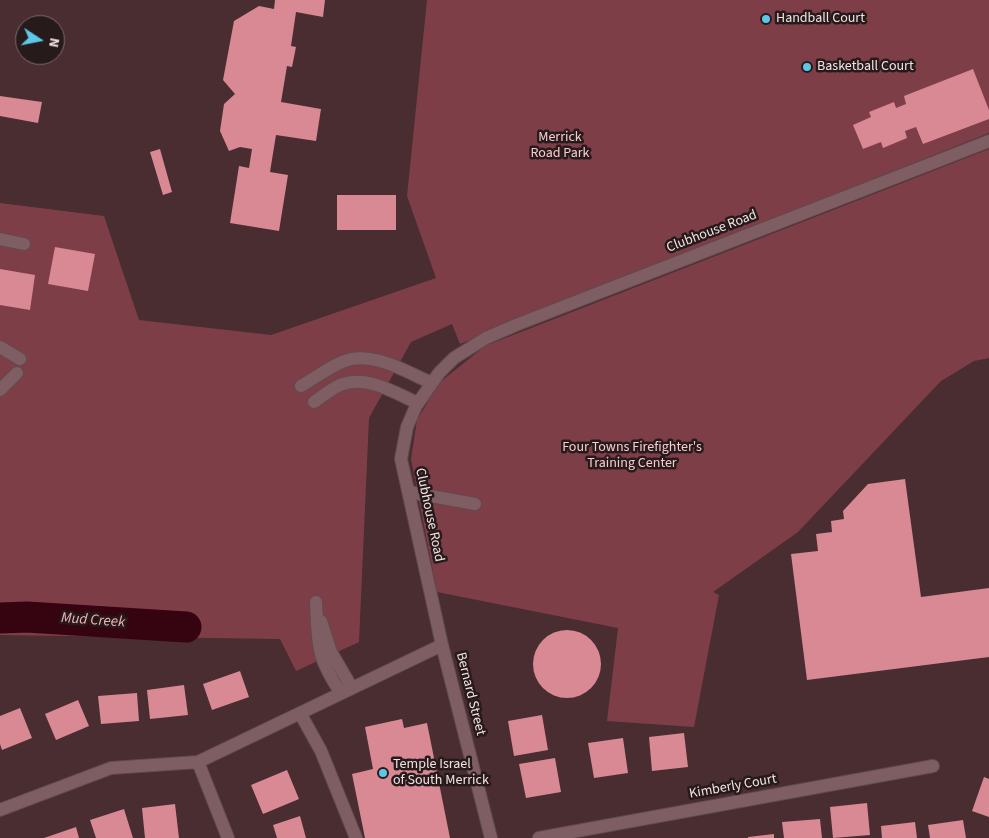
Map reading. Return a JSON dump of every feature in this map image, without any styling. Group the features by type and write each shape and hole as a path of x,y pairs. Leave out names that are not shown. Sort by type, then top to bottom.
{"street":[{"name":"Clubhouse Road","path":"442,644 401,459 408,427 418,403 432,383 454,358 486,338 508,328 989,141"},
{"path":"0,239 24,244"},
{"path":"0,346 20,359"},
{"path":"301,386 343,361 362,358 382,362 432,383"},
{"path":"0,390 17,373"},
{"path":"314,402 340,385 358,382 379,386 418,403"},
{"path":"409,492 475,504"},
{"path":"316,602 331,652 346,691 326,671 318,651 316,602"},
{"path":"0,810 111,768 198,762 442,644"},
{"name":"Bernard Street","path":"442,644 491,838"},
{"path":"300,713 321,751 356,838"},
{"path":"198,762 228,838"},
{"name":"Kimberly Court","path":"539,838 933,766"}],"green space":[{"name":"Merrick Road Park","path":"427,0 989,0 989,133 460,344 452,324 411,342 369,418 359,642 296,671 280,639 0,635 0,203 104,216 139,320 271,335 436,278 407,196"},
{"name":"Four Towns Firefighter's Training Center","path":"989,149 989,358 974,361 941,381 798,532 713,592 719,595 694,727 607,721 618,628 437,592 411,459 417,420 439,383 485,346"}],"building":[{"path":"275,0 325,0 323,17 296,12 291,46 296,47 292,67 287,66 281,102 321,109 316,141 276,135 270,172 288,175 279,231 230,223 239,166 249,168 252,149 240,147 229,151 220,131 224,104 235,94 223,80 234,21 259,6 274,9"},
{"path":"973,69 989,110 989,119 923,144 916,127 905,131 907,138 883,148 881,142 863,149 853,125 871,117 869,112 894,102 896,108 906,104 904,96"},
{"path":"0,96 42,102 38,123 0,116"},
{"path":"160,149 172,192 163,195 150,152"},
{"path":"337,195 396,195 396,230 337,230"},
{"path":"55,247 95,254 88,291 48,284"},
{"path":"0,269 35,275 30,310 0,305"},
{"path":"905,479 921,597 989,588 989,657 807,680 791,554 818,551 816,534 832,532 831,521 844,519 843,511 868,484"},
{"path":"560,630 574,630 586,635 596,645 601,657 601,671 596,683 586,693 574,698 560,698 548,693 538,683 533,671 533,657 538,645 548,635"},
{"path":"240,671 249,697 212,710 203,684"},
{"path":"184,685 188,715 150,719 147,690"},
{"path":"137,693 139,721 101,724 98,696"},
{"path":"78,700 89,726 56,740 45,714"},
{"path":"20,708 32,738 2,750 0,744 0,716"},
{"path":"542,715 548,750 514,756 508,721"},
{"path":"402,719 404,728 427,723 450,838 365,838 352,774 373,769 365,727"},
{"path":"684,733 688,767 652,771 649,737"},
{"path":"623,738 628,773 594,778 588,743"},
{"path":"555,758 561,792 526,798 519,764"},
{"path":"287,770 299,799 263,814 251,785"},
{"path":"984,777 989,779 989,817 972,811"},
{"path":"867,803 870,835 833,838 830,807"},
{"path":"175,804 179,838 145,838 142,808"},
{"path":"124,809 133,838 96,838 90,820"},
{"path":"300,816 306,838 277,838 273,825"},
{"path":"820,819 822,838 784,838 782,822"},
{"path":"963,820 966,838 930,838 928,825"},
{"path":"915,822 917,838 882,838 881,826"},
{"path":"76,827 79,838 44,838"},
{"path":"774,834 774,838 748,838 748,837"}],"waterway":[{"name":"Mud Creek","path":"0,618 27,617 186,627"}],"place":[{"name":"Handball Court","path":"766,19"},
{"name":"Basketball Court","path":"807,67"},
{"name":"Temple Israel of South Merrick","path":"383,773"}]}
